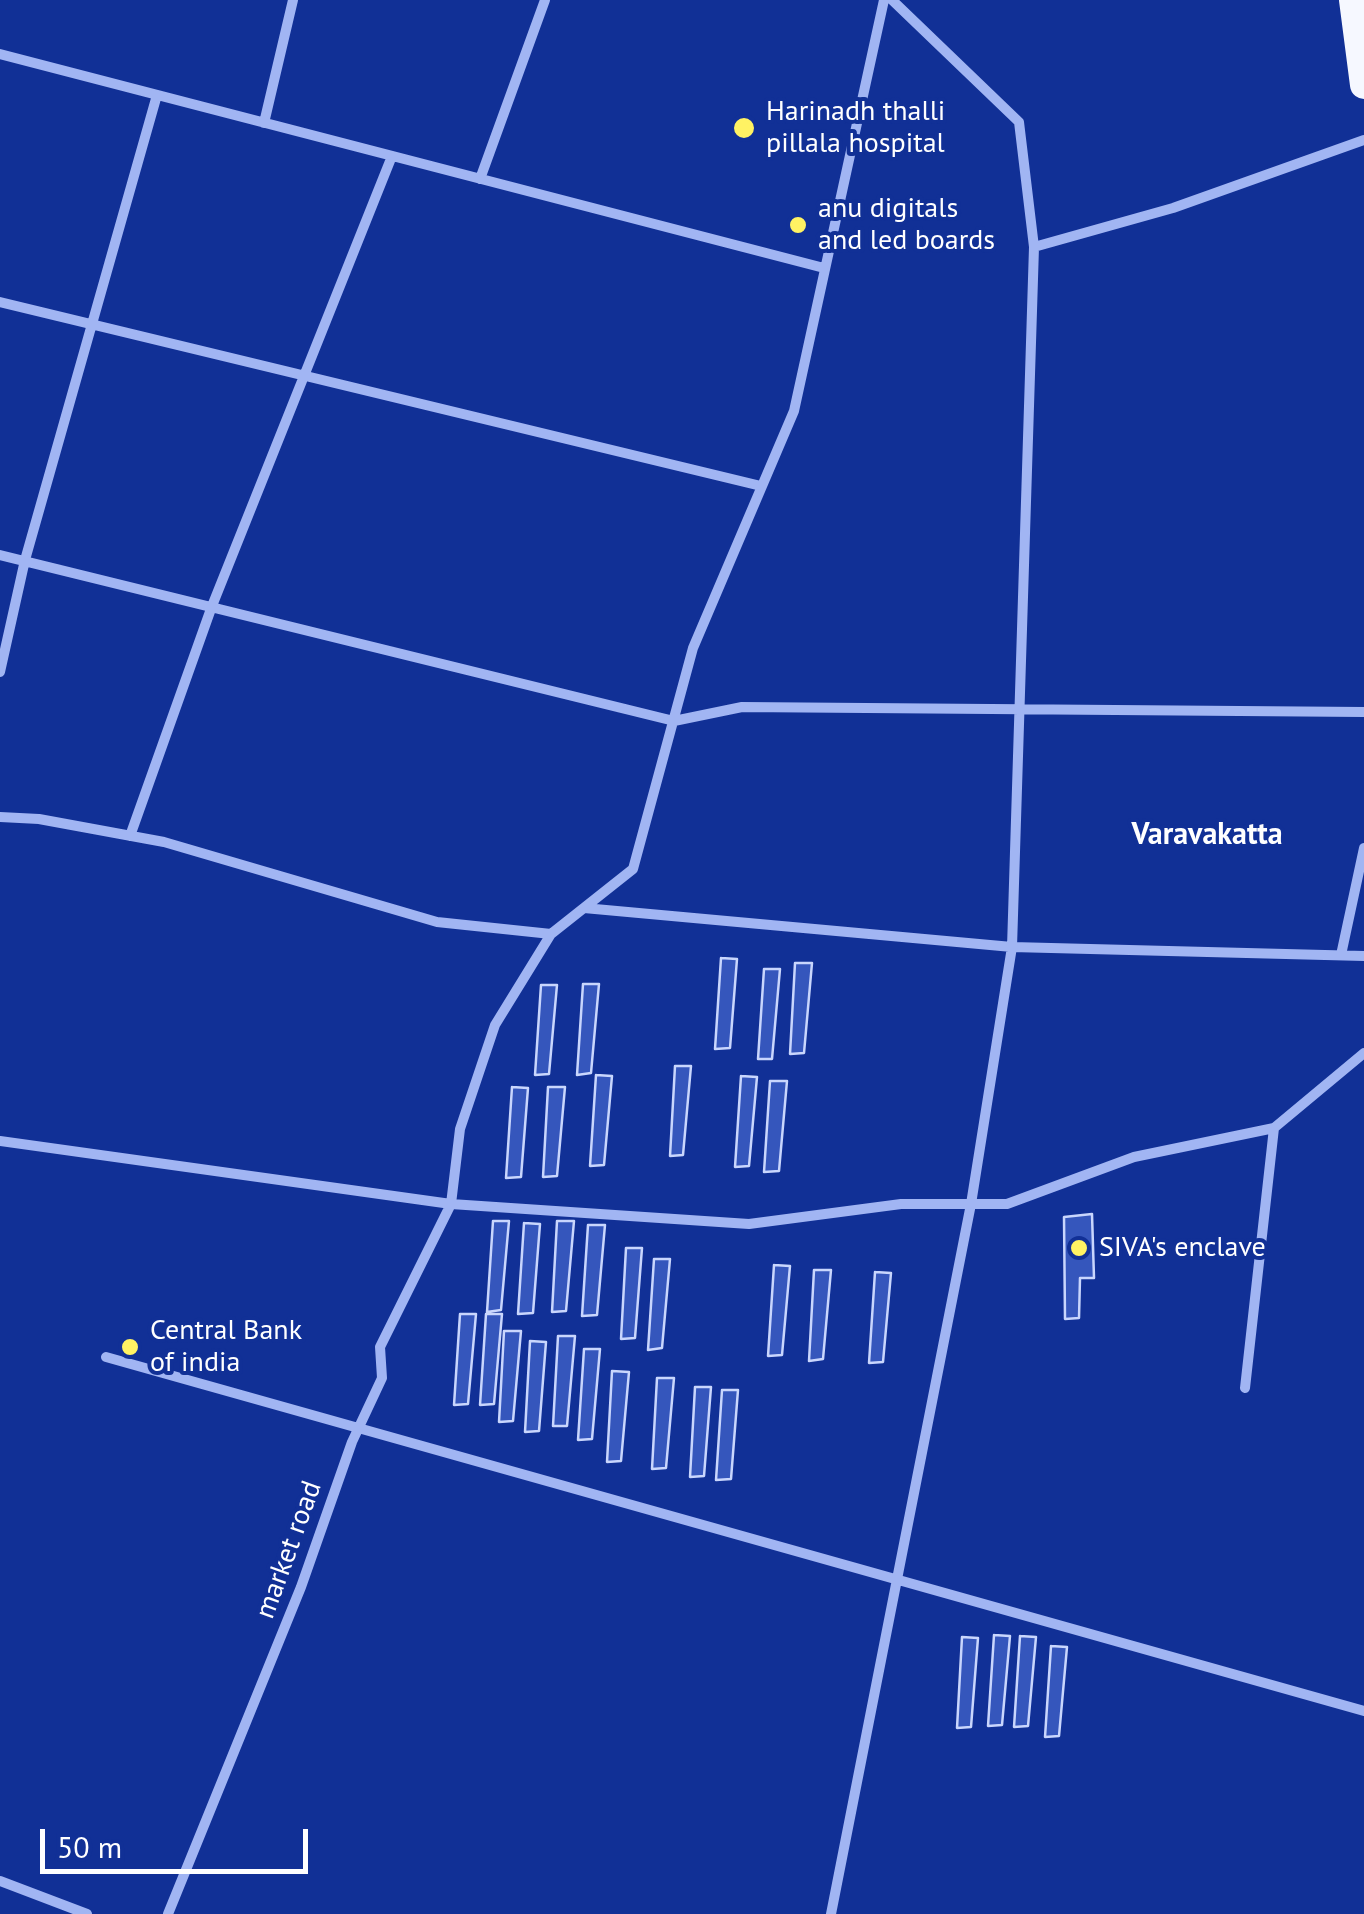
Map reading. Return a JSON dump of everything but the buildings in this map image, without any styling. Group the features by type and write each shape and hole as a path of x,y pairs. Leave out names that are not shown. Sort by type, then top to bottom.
{"highway":[{"path":"1353,0 1364,85"}],"street":[{"path":"264,123 293,0"},
{"path":"480,179 545,0"},
{"name":"market road","path":"168,1914 382,1378 380,1347 450,1204 460,1129 495,1025 552,934 633,869 693,648 794,412 884,0"},
{"path":"831,1914 971,1204 1012,947 1034,247 1020,122 892,0"},
{"path":"0,54 824,268"},
{"path":"0,672 25,560 156,95"},
{"path":"1034,247 1174,208 1364,140"},
{"path":"130,836 212,606 392,156"},
{"path":"0,302 761,486"},
{"path":"0,555 674,720 742,708 1364,712"},
{"path":"0,817 40,819 130,836 437,922 552,934"},
{"path":"1341,955 1364,848"},
{"path":"584,908 1012,947 1364,956"},
{"path":"0,1142 450,1204 749,1224 901,1204 1007,1204 1134,1157 1274,1128 1364,1053"},
{"path":"1245,1388 1274,1128"},
{"path":"106,1357 1364,1711"},
{"path":"0,1881 87,1914"}],"place":[{"name":"Harinadh thalli pillala hospital","path":"744,128"},
{"name":"anu digitals and led boards","path":"798,225"},
{"name":"SIVA's enclave","path":"1079,1248"},
{"name":"Central Bank of india","path":"130,1347"}],"district":[{"name":"Varavakatta","path":"1207,835"}]}
